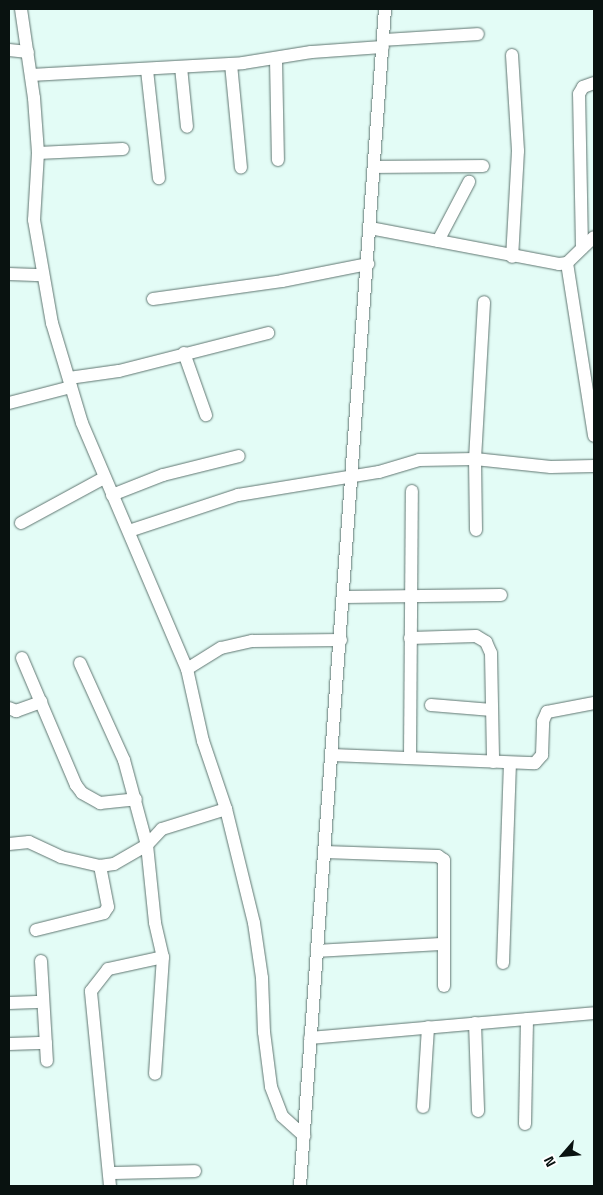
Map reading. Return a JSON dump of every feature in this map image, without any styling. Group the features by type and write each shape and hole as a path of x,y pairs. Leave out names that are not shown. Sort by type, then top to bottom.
{"street":[{"path":"21,9 28,52 38,153 34,220 42,275 52,322 70,382 104,478 129,530 187,670 203,740 226,809 255,932 271,1087 282,1116 304,1136"},
{"path":"300,1186 316,951 341,640 385,9"},
{"path":"30,75 231,64 383,43 478,34"},
{"path":"9,50 28,52"},
{"path":"512,55 518,151 512,257"},
{"path":"276,59 278,160"},
{"path":"231,64 241,168"},
{"path":"181,67 187,127"},
{"path":"147,70 159,178"},
{"path":"582,248 579,94 583,88 594,83"},
{"path":"38,153 123,149"},
{"path":"375,167 483,166"},
{"path":"438,242 469,182"},
{"path":"370,228 512,257 567,262 594,237"},
{"path":"567,262 594,436"},
{"path":"153,299 282,281 368,264"},
{"path":"9,274 42,275"},
{"path":"476,530 476,459 484,302"},
{"path":"9,403 70,382 268,332"},
{"path":"184,353 206,415"},
{"path":"112,495 162,475 239,456"},
{"path":"129,530 238,495 352,477 419,460 476,459 551,467 594,466"},
{"path":"21,523 104,478"},
{"path":"410,758 412,491"},
{"path":"344,597 501,594"},
{"path":"410,638 476,636 486,642 491,653 493,762"},
{"path":"187,670 221,648 252,641 341,640"},
{"path":"22,658 82,793 100,803 136,799"},
{"path":"80,663 107,718 136,799 148,845 155,923 163,957 156,1074"},
{"path":"9,708 16,711 41,702"},
{"path":"332,755 510,763 539,760 542,721 551,709 594,703"},
{"path":"431,705 492,710"},
{"path":"504,963 510,763"},
{"path":"9,844 29,842 61,857 100,866 114,864 148,845 162,829 226,809"},
{"path":"325,852 442,857 446,868 444,986"},
{"path":"36,930 104,914 108,907 100,866"},
{"path":"316,951 444,944"},
{"path":"110,1186 90,991 108,969 163,957"},
{"path":"41,961 47,1061"},
{"path":"9,1003 43,1002"},
{"path":"310,1038 594,1013"},
{"path":"525,1124 527,1019"},
{"path":"475,1023 478,1111"},
{"path":"423,1107 428,1027"},
{"path":"9,1044 46,1043"},
{"path":"109,1173 195,1171"}]}
